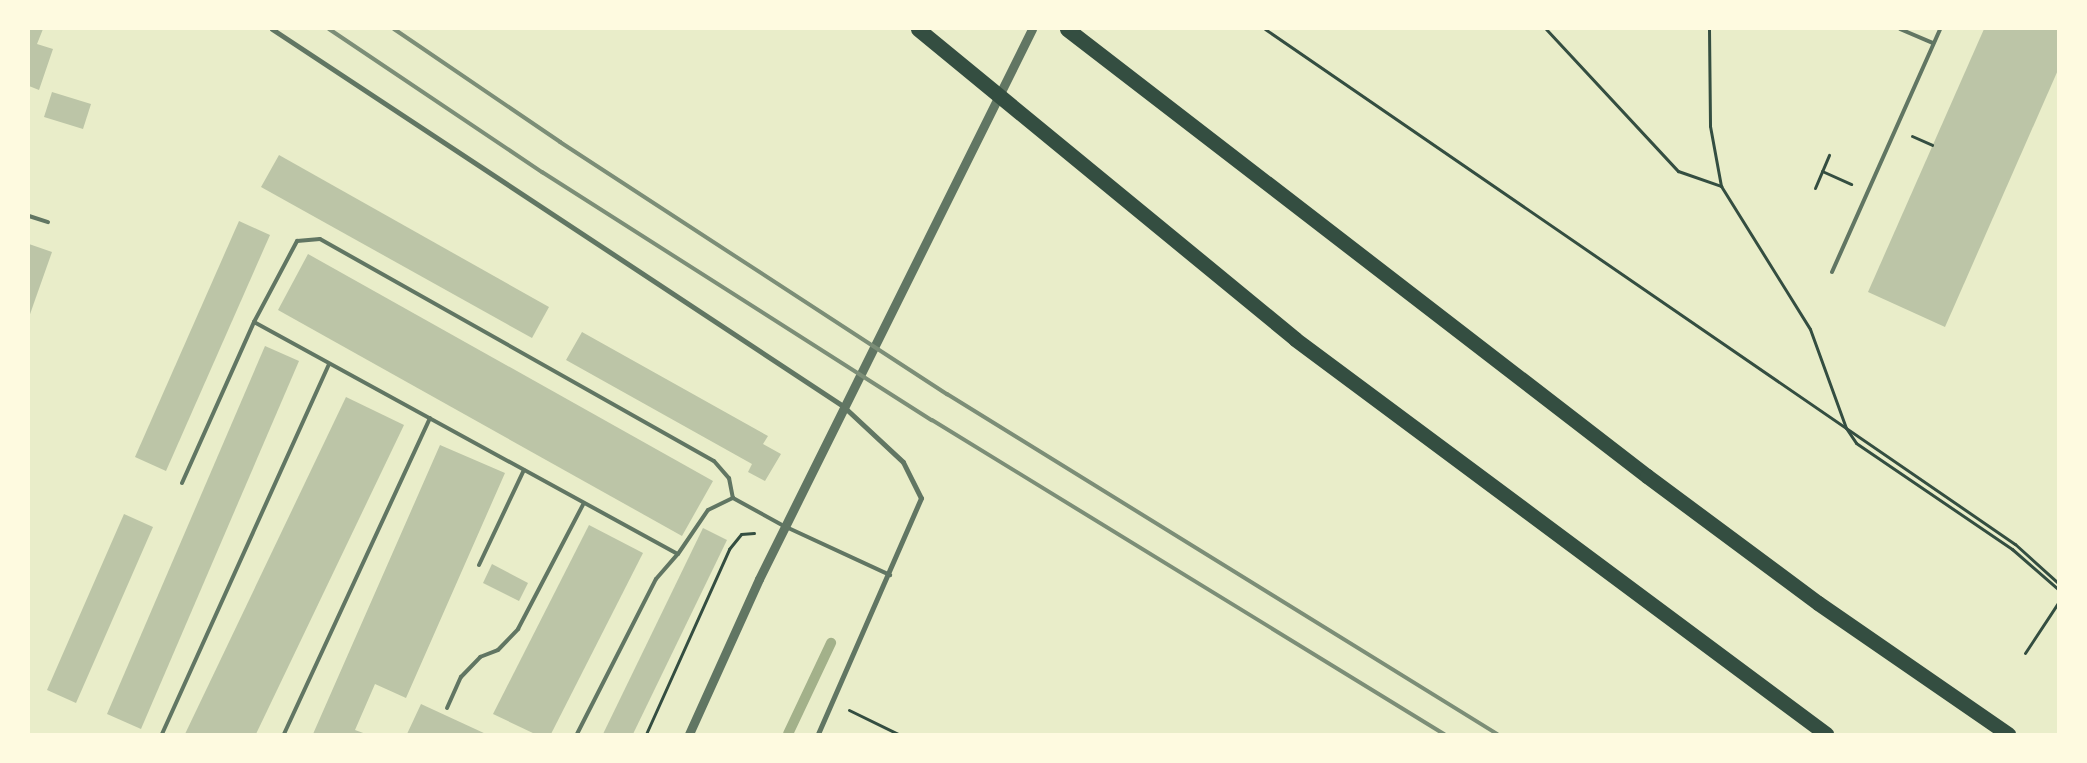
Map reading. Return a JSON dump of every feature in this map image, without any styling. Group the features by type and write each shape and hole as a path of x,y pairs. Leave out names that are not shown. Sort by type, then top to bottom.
{"highway":[{"path":"918,29 1295,339 1826,734"},
{"path":"1067,29 1647,476 1818,603 2008,734"}],"street":[{"path":"272,29 843,406 902,462 921,498 890,575 818,734"},
{"path":"689,734 773,552 1032,29"}],"lane":[{"path":"1900,29 1933,43"},
{"path":"1832,272 1940,29"},
{"path":"29,216 48,222"},
{"path":"182,483 254,322 297,241 320,239 714,461 729,478 733,498 784,526 890,575"},
{"path":"254,322 678,554"},
{"path":"162,734 329,364"},
{"path":"784,526 843,406"},
{"path":"284,734 430,418"},
{"path":"479,565 524,470"},
{"path":"577,734 656,579 678,554 708,510 733,498"},
{"path":"447,708 461,677 480,657 498,650 518,629 584,502"}],"path":[{"path":"1265,29 2015,544 2058,583"},
{"path":"1546,29 1678,170 1721,186"},
{"path":"1709,29 1710,126 1721,186 1810,329 1846,428 1856,443 2012,549 2058,589"},
{"path":"1910,135 1932,145"},
{"path":"1815,188 1830,154"},
{"path":"1822,171 1844,180"},
{"path":"646,734 729,548 741,534 764,532 784,526"},
{"path":"2025,653 2058,603"},
{"path":"833,702 898,734"}],"building":[{"path":"29,29 43,29 37,44 53,49 39,90 29,86"},
{"path":"1984,29 2058,29 2058,70 1945,327 1868,292"},
{"path":"52,92 91,104 83,129 44,117"},
{"path":"279,155 549,307 532,338 261,187"},
{"path":"239,221 270,235 166,471 135,457"},
{"path":"29,244 52,252 29,317"},
{"path":"308,254 713,481 682,536 278,310"},
{"path":"582,332 768,436 763,444 781,454 765,481 748,472 752,464 566,360"},
{"path":"265,346 299,361 141,729 107,714"},
{"path":"346,397 404,425 256,734 185,734"},
{"path":"440,445 505,473 406,698 375,684 355,730 366,734 313,734"},
{"path":"124,514 153,527 76,703 47,690"},
{"path":"589,525 643,553 551,734 535,734 493,714"},
{"path":"703,528 727,540 633,734 603,734"},
{"path":"492,564 528,583 519,601 483,583"},
{"path":"421,704 486,734 407,734"}],"waterway":[{"path":"788,734 831,643"}],"railway":[{"path":"329,29 542,172 932,420 1444,734"},
{"path":"394,29 560,142 947,394 1497,734"}]}
